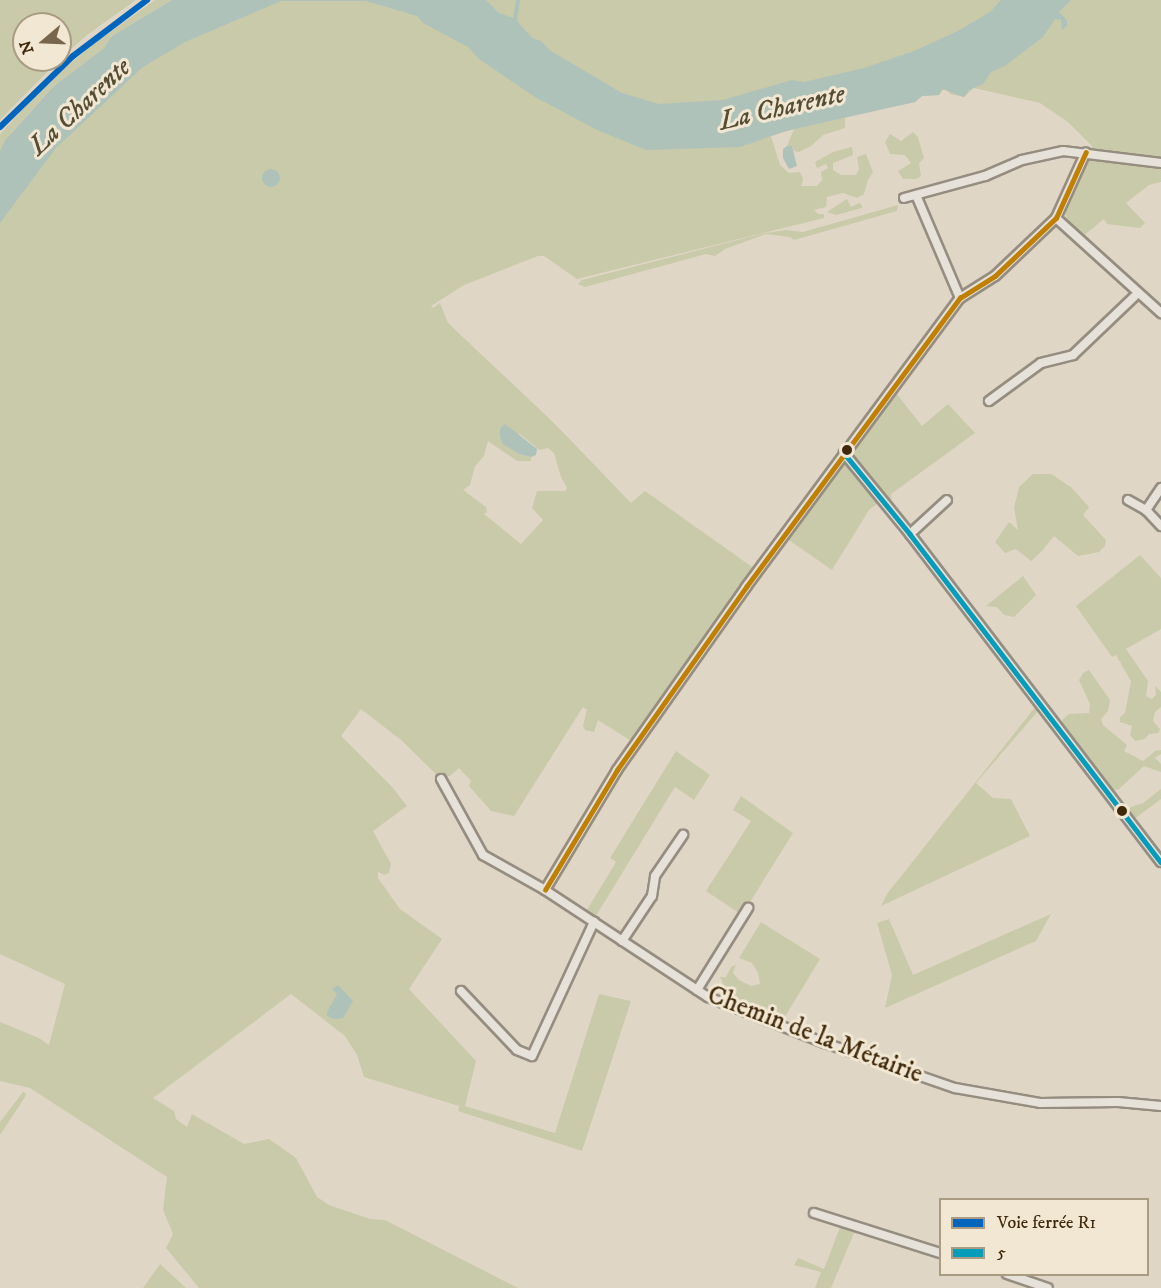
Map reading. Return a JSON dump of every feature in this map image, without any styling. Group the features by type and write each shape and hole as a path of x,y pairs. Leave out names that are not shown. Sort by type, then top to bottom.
{"street":[{"path":"904,198 985,176 1022,160 1063,151 1086,152 1161,163"},
{"path":"545,890 617,770 844,453 960,298 995,276 1056,218 1086,152"},
{"path":"916,195 960,298"},
{"path":"1056,218 1161,314"},
{"path":"989,401 1041,363 1073,355 1138,293"},
{"path":"844,453 910,534 1161,862"},
{"path":"1146,510 1161,488"},
{"path":"910,534 947,500"},
{"path":"1128,500 1146,510 1161,526"},
{"name":"Chemin de la Métairie","path":"441,779 483,855 545,890 708,997 825,1043 956,1088 1040,1103 1118,1102 1161,1106"},
{"path":"622,941 652,896 655,876 683,834"},
{"path":"697,990 748,908"},
{"path":"461,991 516,1050 532,1056 594,922"},
{"path":"814,1213 939,1253"},
{"path":"1010,1276 1048,1288"}],"green space":[{"path":"0,0 136,0 72,48 72,12 12,12 12,72 47,72 0,120"},
{"path":"155,0 172,0 112,36 104,48 54,86 11,133 0,151 0,134 49,81 60,72 72,72 72,62"},
{"path":"211,0 1161,0 1161,182 1149,185 1126,203 1145,223 1140,228 1107,224 1104,219 1082,237 1066,218 1066,210 1092,146 1068,122 1040,103 974,88 964,97 950,94 945,88 939,95 922,96 915,102 845,116 845,128 823,135 811,146 799,152 794,151 792,146 787,146 794,129 771,136 780,165 789,173 800,172 803,179 801,186 817,186 822,180 821,172 828,168 826,164 817,168 815,162 833,152 852,147 853,155 833,163 833,170 841,175 856,175 859,169 857,157 866,154 873,172 864,194 857,198 843,193 827,197 826,207 814,210 818,214 824,214 824,218 577,279 544,256 538,256 464,285 431,306 433,308 440,303 448,323 554,423 631,503 645,491 755,569 636,744 598,720 594,732 585,730 583,726 587,710 583,707 514,816 491,811 469,786 471,781 459,768 450,776 439,777 401,740 361,709 341,736 393,788 407,806 373,831 391,864 389,873 384,875 378,872 378,878 400,909 442,939 409,989 476,1061 465,1106 555,1133 599,994 631,1001 582,1151 458,1111 459,1106 364,1077 357,1055 345,1036 291,994 153,1098 174,1111 176,1119 187,1127 192,1114 244,1144 269,1139 296,1158 317,1197 329,1205 370,1219 385,1220 518,1288 199,1288 166,1248 173,1234 163,1210 167,1177 30,1088 0,1081 0,1022 39,1038 49,1045 65,984 0,954 0,175","holes":["519,433 539,450 548,448 554,453 567,488 565,491 537,491 532,508 543,520 521,544 484,514 487,512 486,507 463,490 470,485 475,466 484,456 488,441 517,461 531,461 531,457 519,454"]},
{"path":"913,132 918,137 924,158 919,163 921,176 916,179 903,179 898,171 911,163 905,155 890,154 885,142 890,134 901,141"},
{"path":"847,199 851,207 859,203 862,208 836,215 827,212"},
{"path":"898,205 897,211 794,240 790,237 766,234 725,249 715,256 706,254 585,287 578,284 582,280 761,234 785,230 803,232"},
{"path":"892,388 922,426 948,404 975,433 891,494 892,504 889,508 882,500 869,510 832,570 783,536"},
{"path":"1033,474 1051,474 1071,487 1089,507 1083,515 1106,540 1105,546 1099,552 1078,556 1054,536 1031,561 1016,549 1005,553 995,542 1009,522 1018,530 1014,508 1019,487"},
{"path":"1140,555 1161,578 1161,629 1126,649 1148,681 1146,696 1152,699 1156,695 1155,686 1161,692 1161,707 1155,712 1153,721 1160,729 1158,733 1149,734 1145,739 1135,741 1130,735 1132,726 1120,722 1120,717 1125,713 1131,681 1116,655 1112,657 1076,606"},
{"path":"1023,576 1036,595 1014,617 1004,615 997,607 986,606"},
{"path":"1089,670 1110,700 1108,711 1101,719 1103,725 1127,745 1124,751 1143,761 1155,751 1161,750 1161,754 1155,758 1161,764 1161,772 1144,766 1119,789 1111,791 1061,726 1063,719 1069,714 1089,713 1090,704 1079,680 1083,673"},
{"path":"1036,706 1039,710 976,783 993,798 1011,799 1030,836 881,906 887,894"},
{"path":"676,751 710,775 694,800 675,787 594,919 585,913 616,862 610,858"},
{"path":"1161,789 1161,799 1133,820 1129,810 1131,807 1143,803"},
{"path":"741,796 793,833 742,915 706,891 751,821 733,810"},
{"path":"1051,914 1036,941 885,1008 892,975 877,923 889,919 913,975"},
{"path":"761,922 820,959 780,1025 718,1001 724,986 720,977 726,977 731,967 736,965 733,973 739,980 751,986 760,984 758,973 752,963 739,958"},
{"path":"23,1092 26,1093 25,1097 0,1135 0,1122"},
{"path":"842,1222 857,1226 831,1288 815,1288 821,1272 794,1265 798,1258 824,1269"},
{"path":"160,1264 186,1288 143,1288"}],"water":[{"name":"La Charente","path":"172,0 486,0 499,13 513,18 516,0 520,0 517,21 532,38 541,41 551,51 622,93 659,104 723,100 792,80 804,82 864,68 914,51 958,31 990,12 1001,0 1071,0 1059,12 1067,20 1067,26 1062,30 1061,20 1055,19 1043,37 1005,66 991,72 983,84 969,90 964,97 942,89 939,95 922,96 915,102 786,131 740,147 646,150 597,130 535,97 479,59 468,47 423,23 417,16 366,1 281,1 185,42 143,67 56,148 0,223 0,151 6,139 54,86 104,48 112,36"},
{"path":"792,146 797,166 789,169 783,158 783,149"},
{"path":"271,169 277,172 280,178 277,184 271,187 265,184 262,178 265,172"},
{"path":"505,424 537,449 536,455 531,457 519,454 503,444 500,429"},
{"path":"338,985 353,1001 343,1018 335,1019 327,1016 327,1012 337,994 332,989"}],"rail line":[{"name":"R1","path":"0,127 73,56 147,0"}],"transit line":[{"path":"545,890 617,770 746,587 960,298 995,276 1056,218 1086,152"},
{"name":"5","path":"844,453 910,534 1161,862"}]}
